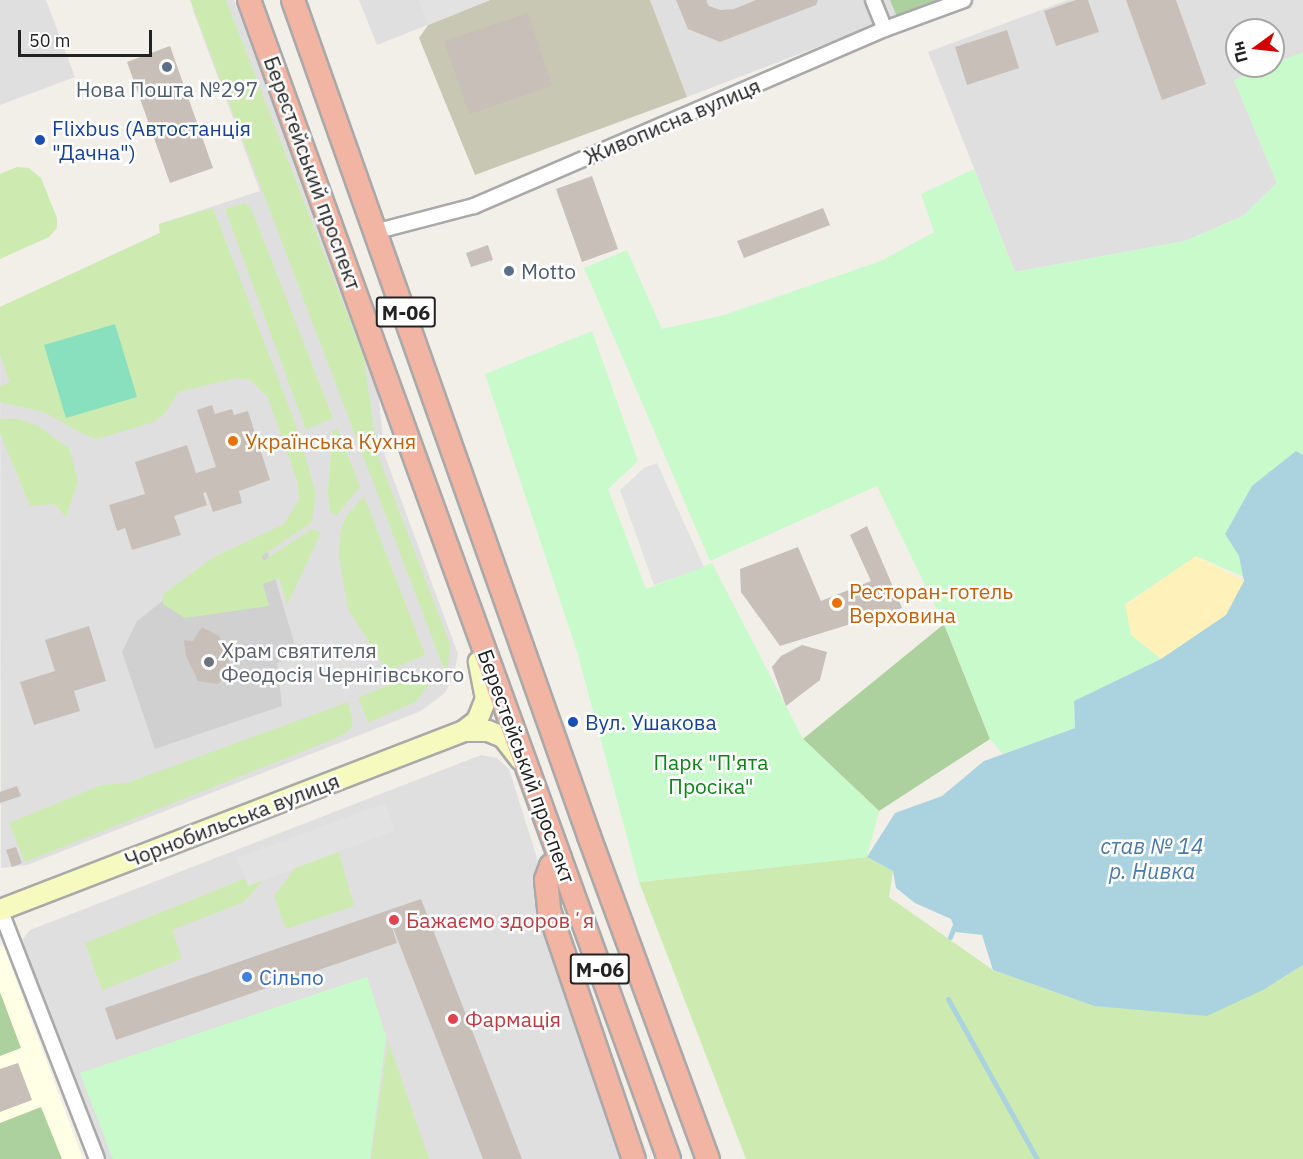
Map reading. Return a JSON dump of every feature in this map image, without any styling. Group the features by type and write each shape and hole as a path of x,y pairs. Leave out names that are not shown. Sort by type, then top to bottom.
{"highway":[{"name":"Берестейський проспект","path":"249,0 397,403 669,1159"},
{"name":"Берестейський проспект","path":"293,0 378,231 589,836 708,1159"},
{"path":"560,858 551,866 546,880 549,910 634,1159"}],"main road":[{"name":"Чорнобильська вулиця","path":"0,910 464,731 483,710 485,679 400,432 397,403"},
{"name":"Чорнобильська вулиця","path":"464,731 503,737 531,778"}],"street":[{"path":"873,0 885,30"},
{"name":"Живописна вулиця","path":"378,231 474,206 885,30 964,0"},
{"path":"0,910 97,1159"}],"shaded area":[{"path":"0,0 46,0 75,77 0,105"},
{"path":"221,0 234,0 377,382 385,456 458,654 454,675 445,693 421,711 27,865 1,868 0,307 160,233 159,224 260,191 193,10"},
{"path":"359,0 490,0 377,45"},
{"path":"419,0 490,0 428,25"},
{"path":"490,0 650,0 687,97 475,175 419,38 428,25"},
{"path":"650,0 940,0 687,97"},
{"path":"1068,0 1303,0 1303,52 1285,59 1285,18 1225,18 1225,78 1239,78 1234,80 1277,183 1243,216 1185,241 1015,272 928,52"},
{"path":"657,463 704,567 654,585 620,490 644,468"},
{"path":"266,547 298,656 277,663 282,706 155,749 122,652 137,621 170,595"},
{"path":"481,755 497,758 509,769 538,861 535,879 537,904 624,1159 107,1159 24,947 23,939 30,930"},
{"path":"385,803 394,831 248,886 237,858"},
{"path":"0,946 4,947 83,1159 0,1159"}],"green space":[{"path":"190,0 226,0 364,357 377,453 450,644 447,677"},
{"path":"890,0 943,0 897,17"},
{"path":"1303,52 1303,455 1296,451 1225,533 1239,556 1244,577 1196,556 1125,604 1131,635 1161,659 1074,701 1075,728 1003,754 990,739 944,624 877,486 710,561 584,268 627,250 662,329 724,315 881,261 934,232 921,194 974,169 1015,272 1185,241 1243,216 1277,183 1234,80 1239,78 1285,78 1285,59"},
{"path":"17,167 29,168 41,178 57,218 57,228 49,237 0,259 0,174"},
{"path":"245,203 251,208 333,418 306,430 225,209"},
{"path":"213,208 297,428 316,494 312,522 262,556 263,561 312,529 321,533 287,605 279,578 263,584 269,606 185,618 163,604 163,594 214,557 284,524 299,499 297,481 268,398 250,380 236,378 178,392 166,413 151,423 97,439 85,435 44,412 0,402 0,386 10,382 0,355 0,307 160,233 159,224"},
{"path":"115,324 137,397 66,418 44,345"},
{"name":"Парк \"П'ята Просіка\"","path":"592,331 638,461 608,489 646,589 712,563 803,739 879,811 867,857 639,882 578,655 485,374"},
{"path":"0,419 19,419 38,426 69,448 78,481 66,517 54,504 30,506 0,433"},
{"path":"338,429 360,487 336,516 330,512 328,493 332,431"},
{"path":"364,496 425,655 387,671 348,609 339,557 340,533 346,516"},
{"path":"944,624 990,739 879,811 803,739"},
{"path":"429,668 433,680 415,702 368,723 358,698"},
{"path":"348,702 353,721 350,730 334,739 25,862 9,823 101,785 127,783"},
{"path":"338,849 354,906 286,929 274,896 298,864"},
{"path":"867,857 893,871 889,897 993,970 1094,1006 1138,1008 1263,990 1303,965 1303,1159 746,1159 639,882"},
{"path":"276,866 244,902 172,930 182,959 102,990 85,943"},
{"path":"367,977 386,1036 370,1159 113,1159 80,1073"},
{"path":"0,992 21,1048 0,1056"},
{"path":"388,1040 429,1159 371,1159"},
{"path":"41,1107 62,1159 0,1159 0,1123"}],"sand":[{"path":"1196,556 1245,581 1226,615 1161,659 1131,635 1125,605"}],"water":[{"name":"став № 14 р. Нивка","path":"1296,451 1303,455 1303,965 1263,990 1207,1016 1094,1006 993,970 982,935 956,932 951,919 915,903 896,888 893,871 867,857 895,813 942,796 984,761 1075,728 1074,701 1161,659 1226,615 1244,581 1239,556 1225,534 1252,486"}],"building":[{"path":"676,0 706,0 709,6 720,10 734,9 756,0 818,0 816,5 720,42 688,29"},
{"path":"1076,0 1088,0 1099,32 1056,46 1044,11"},
{"path":"1126,0 1176,0 1206,84 1162,100"},
{"path":"528,13 552,86 469,114 444,41"},
{"path":"1007,30 1019,68 967,85 955,47"},
{"path":"170,46 213,168 170,183 127,62"},
{"path":"592,176 618,249 582,262 556,189"},
{"path":"823,208 830,225 744,258 737,241"},
{"path":"488,245 493,260 471,267 466,253"},
{"path":"212,405 215,414 232,409 234,415 248,411 270,480 239,491 242,503 213,512 206,492 203,493 207,505 174,516 181,535 132,550 125,528 117,531 109,505 145,494 135,462 187,445 196,473 216,467 197,410"},
{"path":"867,526 902,608 780,646 741,592 740,569 798,547 821,601 871,581 850,535"},
{"path":"89,626 106,681 74,691 80,711 34,725 20,682 55,671 45,640"},
{"name":"Храм святителя Феодосія Чернігівського","path":"202,627 219,636 232,669 218,684 198,681 186,656 184,640 193,641"},
{"path":"802,645 827,652 820,680 786,706 772,667 781,656"},
{"path":"17,786 21,796 0,803 0,792"},
{"path":"16,847 22,863 12,867 6,850"},
{"path":"421,899 522,1159 483,1159 388,915 397,943 116,1040 105,1008"},
{"path":"18,1063 32,1100 0,1112 0,1069"}],"waterway":[{"path":"950,937 956,922"},
{"path":"948,999 1037,1159"}],"place":[{"name":"Нова Пошта №297","path":"167,67"},
{"name":"Flixbus (Автостанція \"Дачна\")","path":"40,140"},
{"name":"Motto","path":"509,271"},
{"name":"Українська Кухня","path":"233,441"},
{"name":"Ресторан-готель Верховина","path":"837,603"},
{"name":"Храм святителя Феодосія Чернігівського","path":"209,662"},
{"name":"Вул. Ушакова","path":"573,722"},
{"name":"Бажаємо здоровʼя","path":"394,920"},
{"name":"Сільпо","path":"247,977"},
{"name":"Фармація","path":"453,1019"}]}
